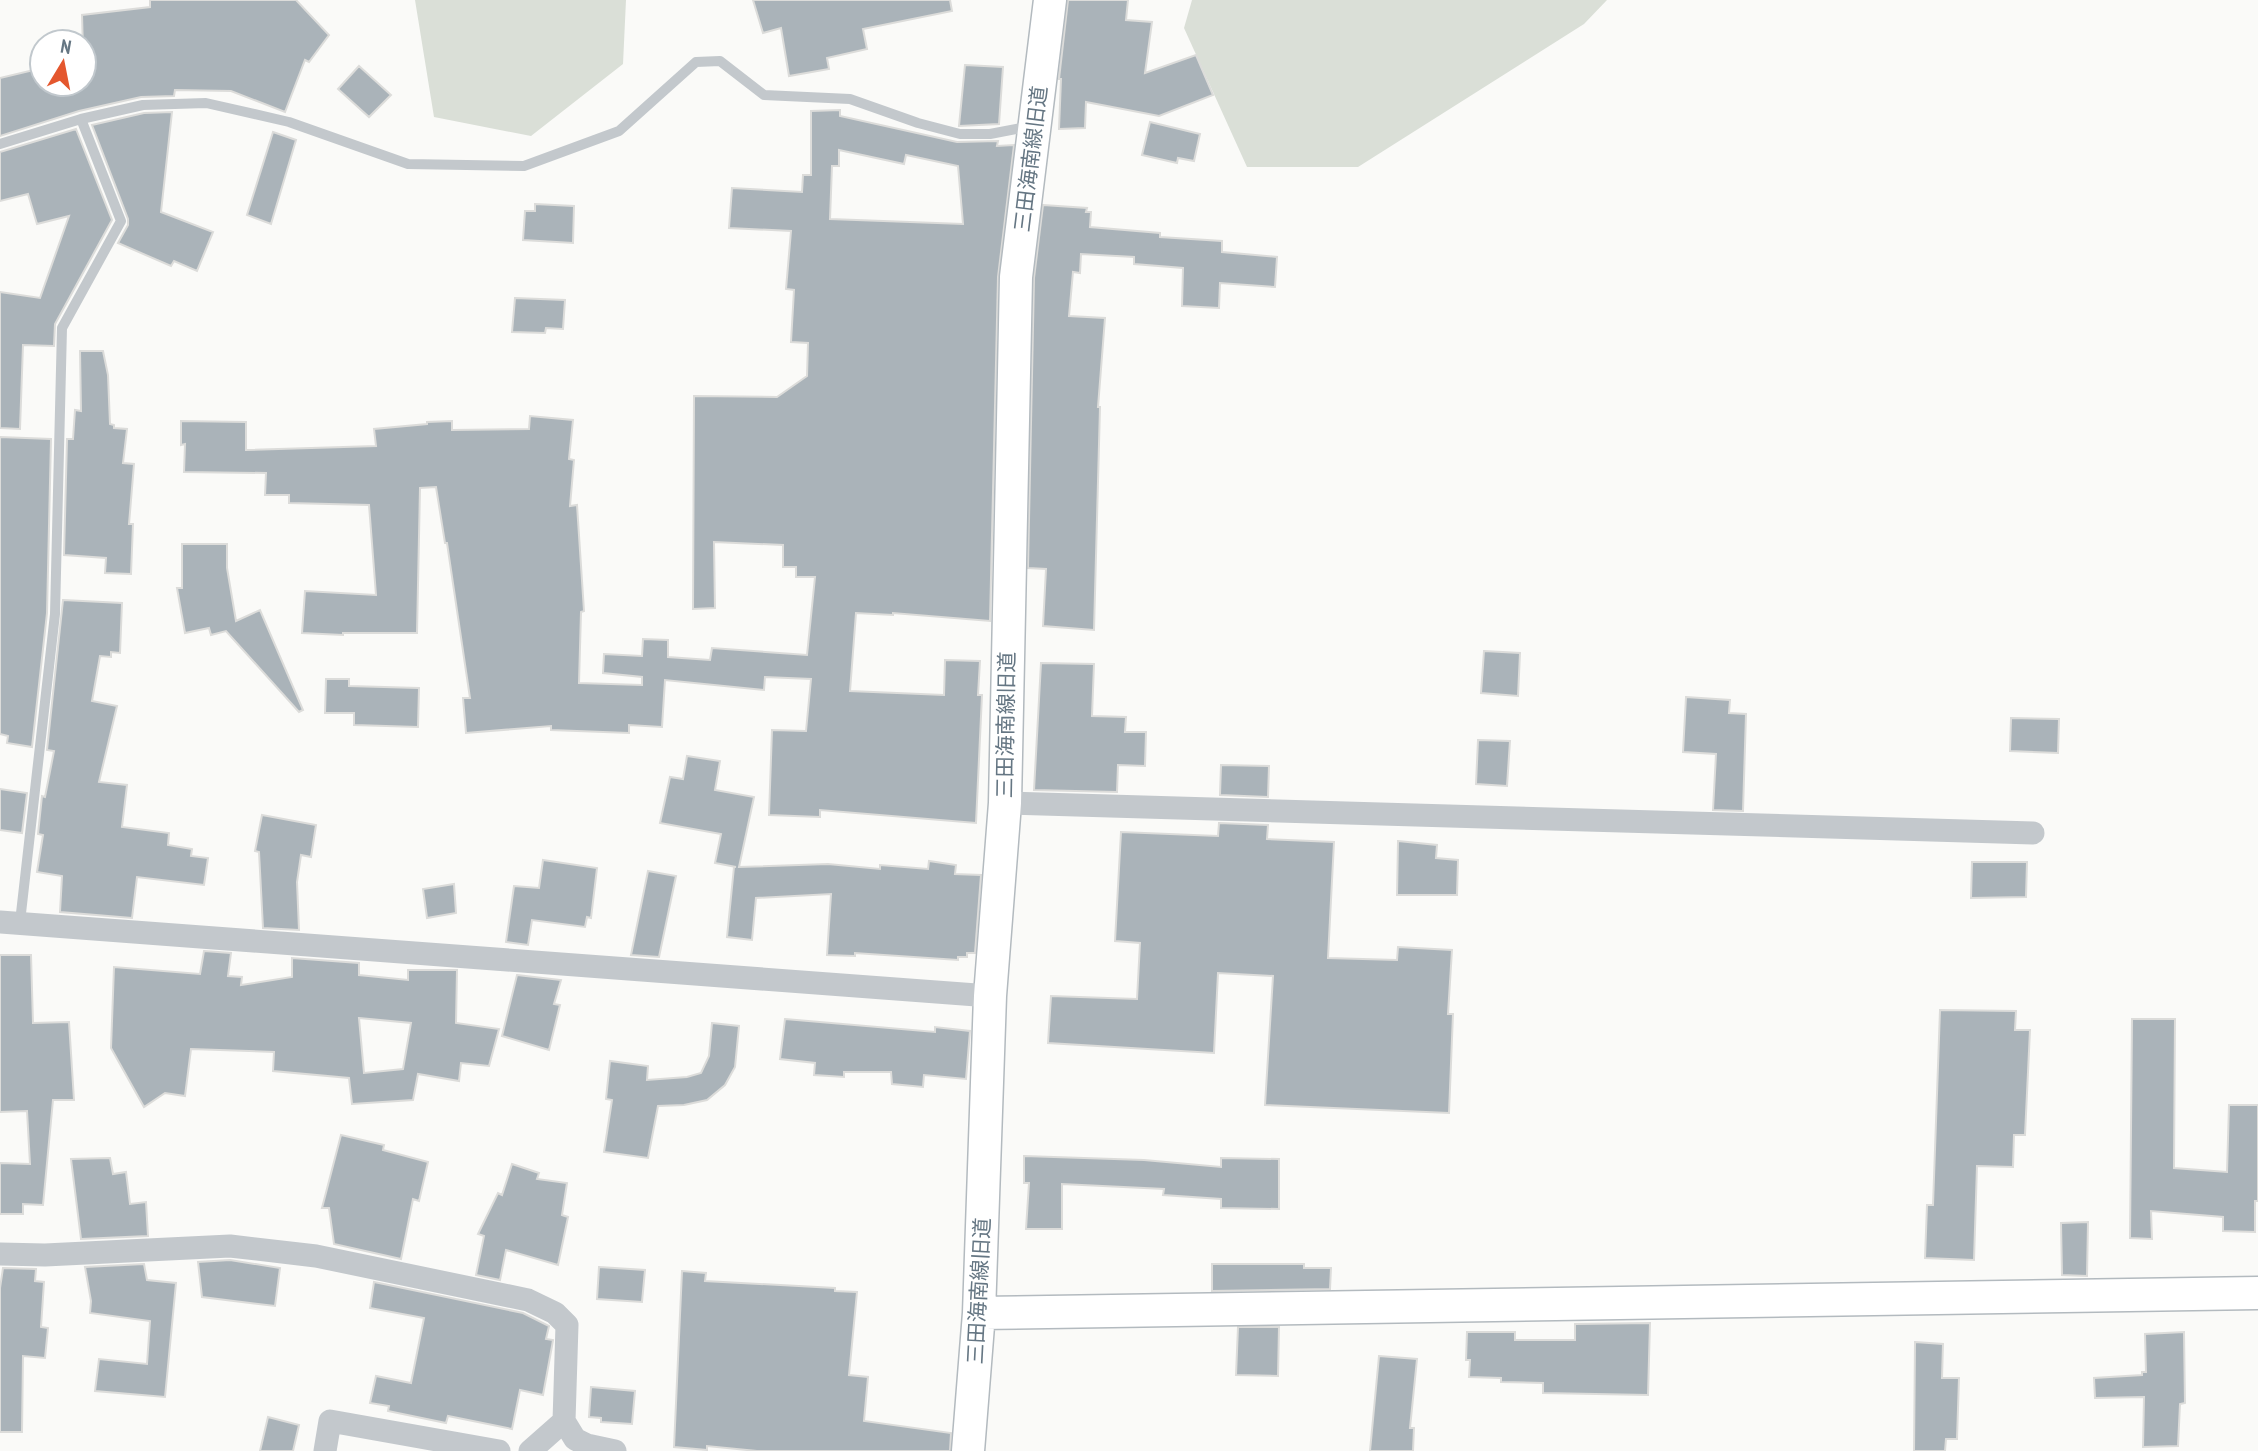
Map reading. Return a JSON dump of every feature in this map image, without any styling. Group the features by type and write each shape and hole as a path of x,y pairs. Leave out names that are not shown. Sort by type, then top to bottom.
{"street":[{"name":"三田海南線旧道","path":"968,1451 979,1312 990,996 1004,803 1016,277 1050,0"},
{"path":"1004,803 2033,833"},
{"path":"10,922 990,996"},
{"path":"0,1254 44,1255 230,1246 316,1256 528,1300 555,1313 567,1325 564,1421 575,1439 615,1451"},
{"path":"979,1312 2258,1293"},
{"path":"325,1451 330,1421 499,1451"},
{"path":"530,1451 564,1421"}],"lane":[{"path":"0,144 81,119 144,105 206,103 289,122 408,164 524,166 619,131 696,62 720,61 764,95 850,99 918,123 960,134 990,134 1035,125"},
{"path":"10,922 55,614 62,328 121,221 81,119"}],"shaded area":[{"path":"415,0 626,0 623,64 531,136 434,117"},
{"path":"1192,0 1607,0 1584,24 1358,167 1247,167 1184,28"}],"building":[{"path":"150,0 296,0 329,35 309,62 305,60 285,112 231,91 175,90 174,96 141,97 79,111 0,136 0,78 28,71 28,98 98,98 98,28 82,28 82,15 150,7"},
{"path":"753,0 950,0 952,11 863,29 867,49 827,58 829,69 789,76 781,28 763,33"},
{"path":"1068,0 1128,0 1126,20 1152,22 1145,73 1196,55 1213,95 1159,116 1086,102 1085,128 1059,129 1059,79"},
{"path":"965,65 1003,67 999,124 959,126"},
{"path":"359,66 391,95 369,117 338,89"},
{"path":"840,110 840,116 957,142 998,141 997,146 1014,145 998,277 990,621 893,613 856,613 850,691 944,695 945,660 980,661 978,695 982,695 976,823 820,810 820,817 769,815 772,730 806,731 811,679 765,677 764,690 665,680 662,727 629,725 629,733 551,730 551,726 466,733 463,698 470,698 436,487 420,488 417,633 302,633 305,591 376,595 369,505 289,503 289,495 265,495 266,473 184,472 185,444 181,445 181,421 246,422 246,450 376,446 374,429 427,422 452,421 452,430 529,429 530,416 573,420 569,459 574,460 570,506 577,505 584,611 581,612 579,683 642,685 642,677 603,673 604,654 642,656 643,639 668,640 668,657 710,660 712,648 807,655 815,577 796,577 796,567 783,567 783,545 714,542 715,608 693,609 694,396 777,397 807,376 808,343 791,342 794,290 786,289 791,231 729,228 732,188 802,192 803,175 811,175 811,111","holes":["839,150 904,164 906,155 958,166 963,224 830,219 832,166 839,166"]},
{"path":"172,112 161,212 213,232 197,271 174,261 171,266 118,243 128,225 128,219 92,125 144,113"},
{"path":"1150,122 1200,134 1194,161 1178,158 1177,163 1142,155"},
{"path":"76,129 112,220 55,324 54,346 23,345 20,429 0,428 0,292 40,298 69,216 37,224 28,194 0,201 0,152"},
{"path":"273,132 296,140 271,224 247,215"},
{"path":"535,204 574,206 573,243 523,240 525,211 535,211"},
{"path":"1043,205 1087,208 1086,212 1091,212 1090,227 1160,233 1160,237 1222,241 1222,252 1277,257 1275,287 1220,283 1219,308 1182,306 1183,268 1134,264 1134,257 1081,254 1080,273 1073,272 1069,316 1105,318 1098,407 1094,630 1043,626 1046,569 1028,568 1034,278"},
{"path":"515,298 565,300 563,329 546,328 545,333 512,332"},
{"path":"80,351 103,351 108,375 110,424 114,425 114,428 127,429 123,463 134,464 129,524 133,524 131,574 105,573 106,558 64,555 67,439 73,439 75,410 81,411"},
{"path":"0,437 51,439 47,613 32,747 7,743 8,736 0,734"},
{"path":"182,544 227,544 227,568 236,621 260,610 303,710 299,712 226,631 211,635 209,628 185,633 177,588 182,588"},
{"path":"63,600 122,603 120,653 111,652 111,657 100,656 92,701 117,706 99,782 127,785 122,827 169,833 168,845 192,849 191,856 208,858 204,885 137,877 132,918 60,912 62,876 37,872 43,835 38,834 42,796 45,797 54,751 47,750"},
{"path":"1484,651 1520,653 1518,696 1481,693"},
{"path":"1041,663 1094,664 1092,716 1126,717 1125,732 1146,732 1145,766 1118,765 1117,792 1034,790"},
{"path":"326,679 349,679 349,686 419,688 418,727 354,725 354,713 325,713"},
{"path":"1686,697 1730,700 1729,713 1746,714 1743,811 1713,810 1716,754 1683,752"},
{"path":"2011,718 2059,719 2058,753 2010,751"},
{"path":"1478,740 1510,741 1507,786 1476,784"},
{"path":"687,756 720,761 715,790 754,797 739,867 828,864 880,869 880,865 928,869 929,861 956,865 955,874 981,875 975,953 967,953 967,957 958,957 958,960 855,953 855,956 827,955 831,894 756,898 752,940 727,937 736,867 715,863 721,834 660,823 670,777 683,779"},
{"path":"1221,765 1269,766 1268,797 1220,795"},
{"path":"0,789 27,793 22,833 0,830"},
{"path":"262,815 316,825 311,857 301,855 297,882 299,930 263,928 259,852 255,851"},
{"path":"1219,823 1268,825 1267,839 1334,842 1328,958 1397,960 1398,947 1452,950 1448,1014 1453,1014 1449,1113 1265,1105 1273,976 1218,973 1214,1053 1048,1043 1051,996 1137,999 1140,943 1115,941 1121,832 1218,836"},
{"path":"1398,841 1437,845 1436,858 1458,860 1457,895 1397,895"},
{"path":"543,860 597,868 591,918 587,917 585,927 532,920 528,945 506,942 514,886 539,888"},
{"path":"1972,862 2027,862 2026,897 1971,898"},
{"path":"648,871 676,876 659,957 631,955"},
{"path":"454,884 456,913 427,918 423,889"},
{"path":"204,951 231,953 228,976 242,977 241,985 292,977 292,958 359,963 359,975 408,980 408,970 457,970 456,1023 499,1029 489,1066 461,1063 459,1081 418,1074 413,1100 352,1104 349,1078 273,1071 274,1052 191,1049 185,1096 165,1093 144,1107 111,1048 114,967 200,974","holes":["359,1018 411,1023 403,1069 364,1073"]},
{"path":"0,955 31,955 33,1023 69,1022 74,1100 53,1100 43,1205 23,1204 23,1214 0,1214 0,1163 30,1164 27,1111 0,1112"},
{"path":"517,975 561,980 554,1004 560,1005 549,1050 502,1036"},
{"path":"1940,1010 2016,1011 2015,1030 2030,1030 2025,1135 2014,1135 2013,1167 1977,1166 1974,1260 1925,1258 1927,1205 1933,1205"},
{"path":"785,1019 935,1032 935,1027 970,1031 966,1079 924,1075 923,1087 892,1084 891,1072 844,1072 844,1077 814,1075 815,1063 780,1059"},
{"path":"2132,1019 2175,1019 2174,1168 2227,1172 2229,1105 2258,1105 2258,1201 2255,1201 2255,1232 2223,1231 2223,1217 2151,1211 2152,1239 2130,1238"},
{"path":"712,1023 739,1026 735,1067 725,1085 707,1100 684,1105 658,1106 648,1158 604,1152 612,1100 606,1099 610,1061 648,1066 647,1080 687,1077 701,1073 709,1056"},
{"path":"341,1135 384,1145 383,1150 428,1162 419,1201 413,1199 401,1259 334,1244 329,1208 322,1208"},
{"path":"1024,1156 1144,1160 1221,1167 1221,1158 1279,1159 1279,1209 1221,1208 1221,1199 1163,1195 1164,1189 1062,1184 1062,1229 1026,1229 1029,1183 1024,1183"},
{"path":"110,1158 113,1174 126,1172 130,1204 146,1202 148,1236 81,1239 71,1159"},
{"path":"512,1164 539,1173 537,1179 567,1183 562,1215 568,1217 558,1265 506,1250 500,1280 476,1275 484,1236 478,1234 498,1193 502,1195"},
{"path":"2088,1222 2087,1276 2062,1275 2061,1223"},
{"path":"230,1260 280,1268 275,1306 202,1297 198,1262"},
{"path":"144,1264 147,1280 176,1283 165,1397 95,1391 99,1359 147,1364 150,1321 90,1313 91,1301 85,1267"},
{"path":"1212,1264 1304,1264 1304,1268 1331,1268 1330,1289 1212,1291"},
{"path":"599,1267 645,1270 642,1302 597,1299"},
{"path":"3,1268 36,1269 35,1281 44,1282 41,1327 48,1328 45,1358 23,1356 22,1432 0,1432 0,1288"},
{"path":"682,1271 706,1273 705,1281 835,1288 835,1291 857,1292 849,1375 868,1377 864,1421 951,1433 950,1451 757,1451 707,1446 707,1450 674,1447"},
{"path":"374,1282 523,1313 549,1326 546,1339 553,1340 543,1395 520,1390 512,1429 448,1416 446,1423 388,1411 389,1406 370,1403 376,1376 411,1383 424,1318 370,1308"},
{"path":"1650,1323 1648,1395 1543,1393 1543,1383 1501,1382 1501,1378 1469,1377 1470,1360 1466,1360 1467,1332 1515,1332 1515,1340 1575,1340 1575,1324"},
{"path":"1238,1327 1279,1327 1278,1376 1236,1375"},
{"path":"2184,1332 2185,1403 2180,1404 2178,1446 2143,1447 2144,1397 2095,1398 2094,1378 2142,1375 2142,1372 2146,1372 2145,1334"},
{"path":"1915,1342 1943,1344 1942,1378 1959,1378 1957,1439 1946,1439 1945,1451 1914,1451"},
{"path":"1379,1356 1417,1359 1410,1428 1414,1428 1413,1451 1370,1451"},
{"path":"591,1387 635,1391 632,1424 601,1422 601,1418 589,1417"},
{"path":"268,1417 299,1425 293,1451 260,1451"}]}
